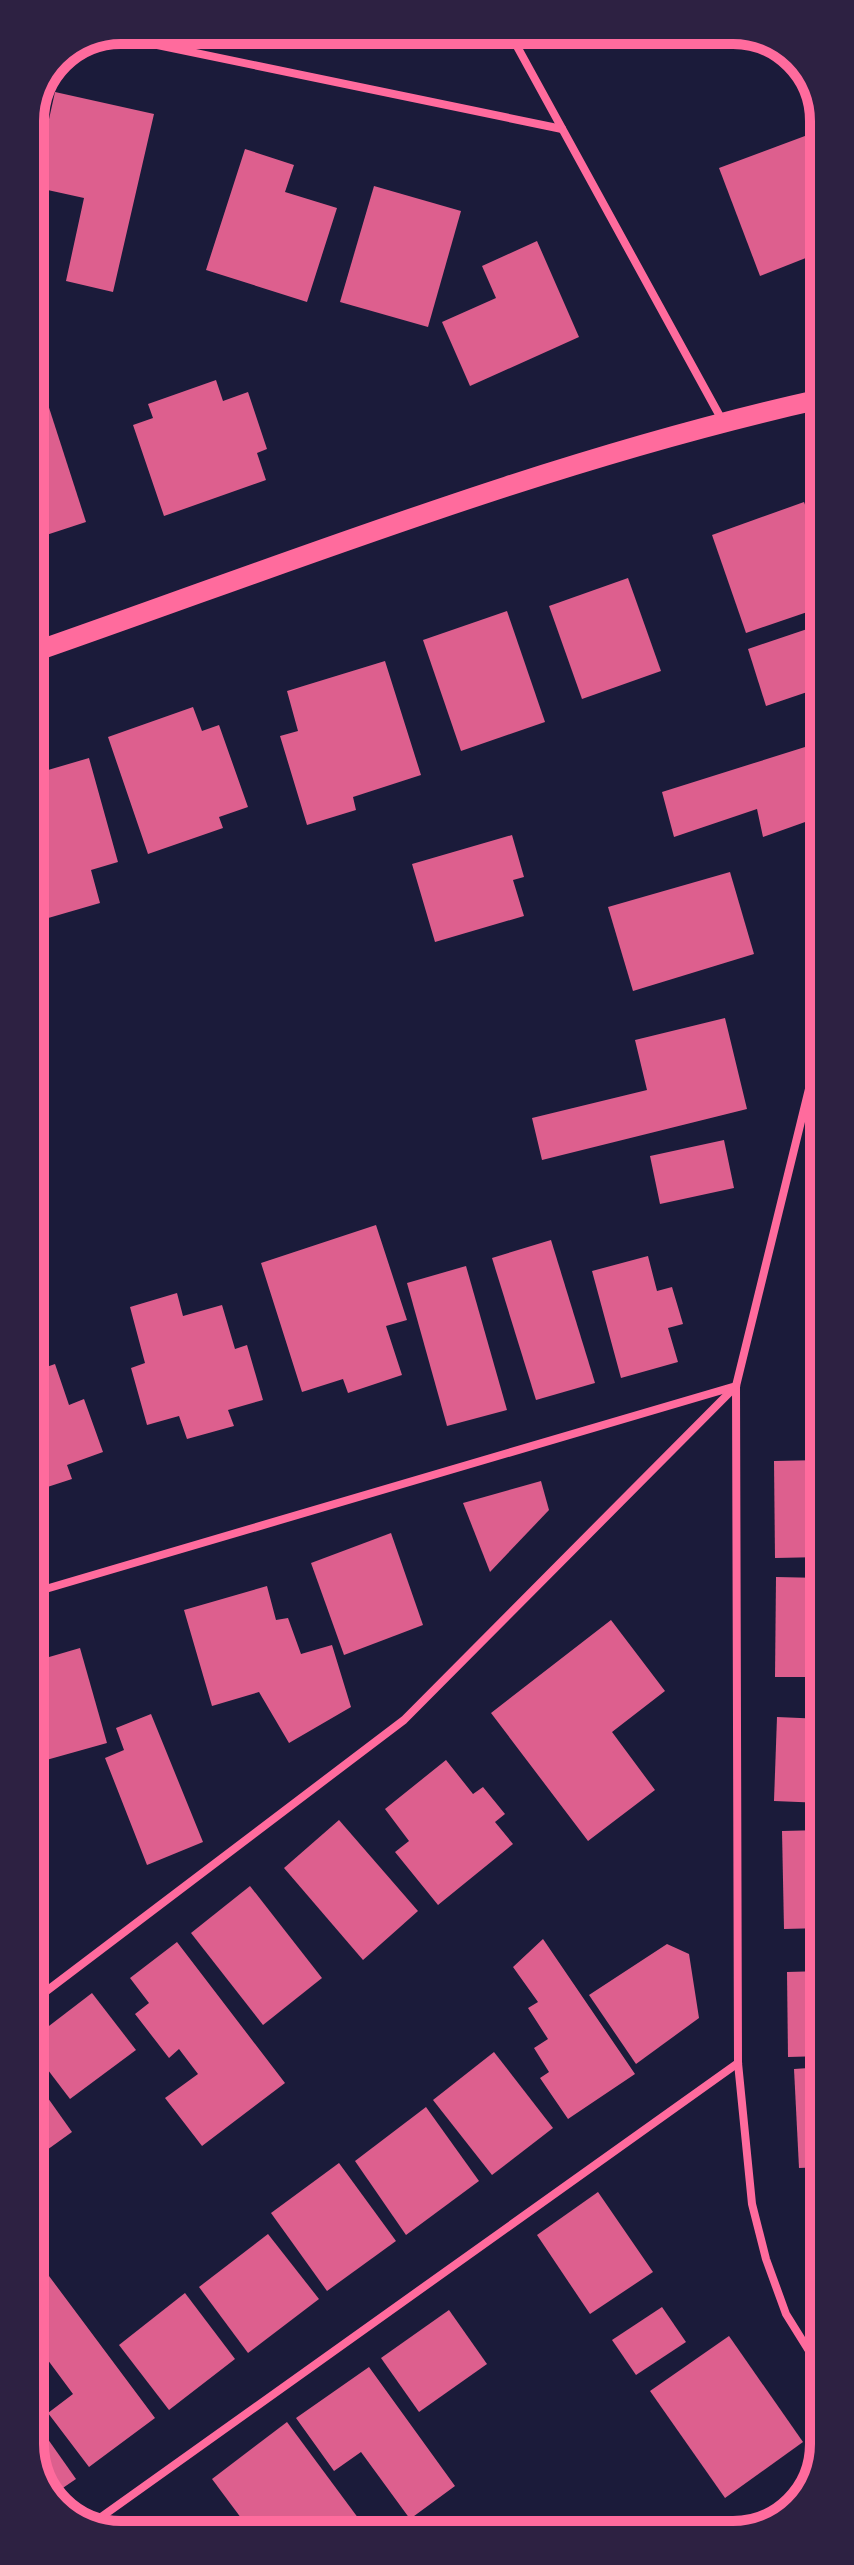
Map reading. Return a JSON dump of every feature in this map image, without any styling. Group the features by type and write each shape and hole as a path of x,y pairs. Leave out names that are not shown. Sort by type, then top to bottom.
{"main road":[{"path":"44,648 500,489 723,421 810,401"}],"street":[{"path":"152,44 562,129"},
{"path":"516,44 723,421"},
{"path":"810,1085 736,1386 738,2063 752,2204 766,2259 786,2314 810,2353"},
{"path":"44,1589 736,1386"},
{"path":"44,1993 404,1720 736,1386"},
{"path":"100,2518 738,2063"}],"building":[{"path":"55,92 154,114 113,292 66,281 84,198 44,189 44,142"},
{"path":"810,134 810,256 760,276 719,168"},
{"path":"245,149 294,165 285,192 337,208 307,302 206,270"},
{"path":"374,186 461,211 428,327 340,302"},
{"path":"537,241 579,337 470,386 442,322 496,298 482,266"},
{"path":"216,380 223,401 248,392 267,449 257,453 266,480 164,516 133,425 153,418 148,404"},
{"path":"44,392 86,522 44,536"},
{"path":"804,502 810,519 810,611 746,633 712,535"},
{"path":"628,578 661,671 582,699 549,606"},
{"path":"507,611 545,722 461,751 423,640"},
{"path":"810,628 810,691 766,706 748,649"},
{"path":"385,661 421,775 353,797 356,810 307,825 280,736 298,731 287,691"},
{"path":"193,707 202,731 219,725 248,807 219,817 223,828 148,854 108,737"},
{"path":"805,747 810,764 810,820 763,837 757,809 674,837 662,792"},
{"path":"89,758 118,862 91,870 100,903 44,919 44,771"},
{"path":"512,835 524,877 513,880 524,916 435,942 412,864"},
{"path":"730,872 754,954 633,991 608,907"},
{"path":"725,1018 747,1109 542,1160 532,1118 647,1090 635,1040"},
{"path":"724,1140 734,1188 660,1204 650,1156"},
{"path":"376,1225 407,1320 386,1326 402,1375 348,1393 343,1379 302,1392 261,1263"},
{"path":"551,1240 595,1383 536,1400 492,1258"},
{"path":"648,1256 657,1291 672,1287 683,1324 668,1328 678,1362 621,1378 592,1271"},
{"path":"466,1266 507,1410 447,1426 407,1283"},
{"path":"177,1293 183,1316 222,1305 235,1349 247,1345 263,1400 228,1410 234,1426 187,1439 179,1416 147,1425 131,1368 145,1363 130,1307"},
{"path":"55,1364 69,1405 84,1399 103,1452 67,1465 72,1479 44,1488 44,1368"},
{"path":"810,1460 810,1557 775,1558 774,1461"},
{"path":"541,1481 549,1510 490,1572 463,1503"},
{"path":"391,1533 423,1625 344,1655 311,1563"},
{"path":"776,1577 810,1578 810,1677 775,1677"},
{"path":"267,1586 276,1620 288,1618 301,1654 332,1645 351,1707 289,1743 259,1692 212,1706 184,1610"},
{"path":"611,1620 665,1691 612,1732 655,1790 588,1841 491,1713"},
{"path":"80,1648 107,1743 44,1761 44,1658"},
{"path":"151,1714 203,1842 147,1865 105,1758 124,1750 116,1728"},
{"path":"777,1717 810,1718 810,1802 774,1801"},
{"path":"446,1760 473,1794 483,1787 505,1814 495,1822 513,1844 438,1905 395,1852 409,1841 385,1809"},
{"path":"339,1820 418,1911 363,1960 284,1868"},
{"path":"810,1830 810,1928 784,1929 782,1831"},
{"path":"250,1886 322,1978 263,2025 191,1933"},
{"path":"543,1939 635,2074 568,2119 540,2078 549,2072 534,2048 548,2039 528,2008 538,2002 513,1967"},
{"path":"177,1942 285,2083 202,2146 165,2098 198,2074 179,2049 169,2058 135,2014 149,2003 130,1978"},
{"path":"667,1944 689,1954 699,2018 636,2064 589,1995"},
{"path":"810,1971 810,2056 788,2057 787,1972"},
{"path":"92,1993 136,2050 70,2099 44,2065 44,2030"},
{"path":"494,2052 553,2128 492,2175 433,2100"},
{"path":"810,2068 810,2168 799,2168 794,2069"},
{"path":"44,2093 72,2132 44,2152"},
{"path":"426,2107 479,2181 406,2235 355,2161"},
{"path":"339,2163 396,2241 327,2291 271,2213"},
{"path":"598,2192 653,2272 590,2314 537,2235"},
{"path":"268,2234 319,2299 248,2353 199,2287"},
{"path":"49,2276 155,2418 89,2467 48,2413 73,2394 44,2355 44,2280"},
{"path":"185,2293 235,2359 169,2410 119,2345"},
{"path":"662,2307 686,2342 636,2375 612,2340"},
{"path":"449,2310 487,2364 419,2412 381,2358"},
{"path":"729,2336 803,2442 725,2498 650,2391"},
{"path":"369,2367 455,2486 410,2519 361,2452 334,2471 296,2418"},
{"path":"287,2422 360,2521 243,2521 212,2479"},
{"path":"44,2434 76,2479 59,2490 57,2487 47,2464"}]}
